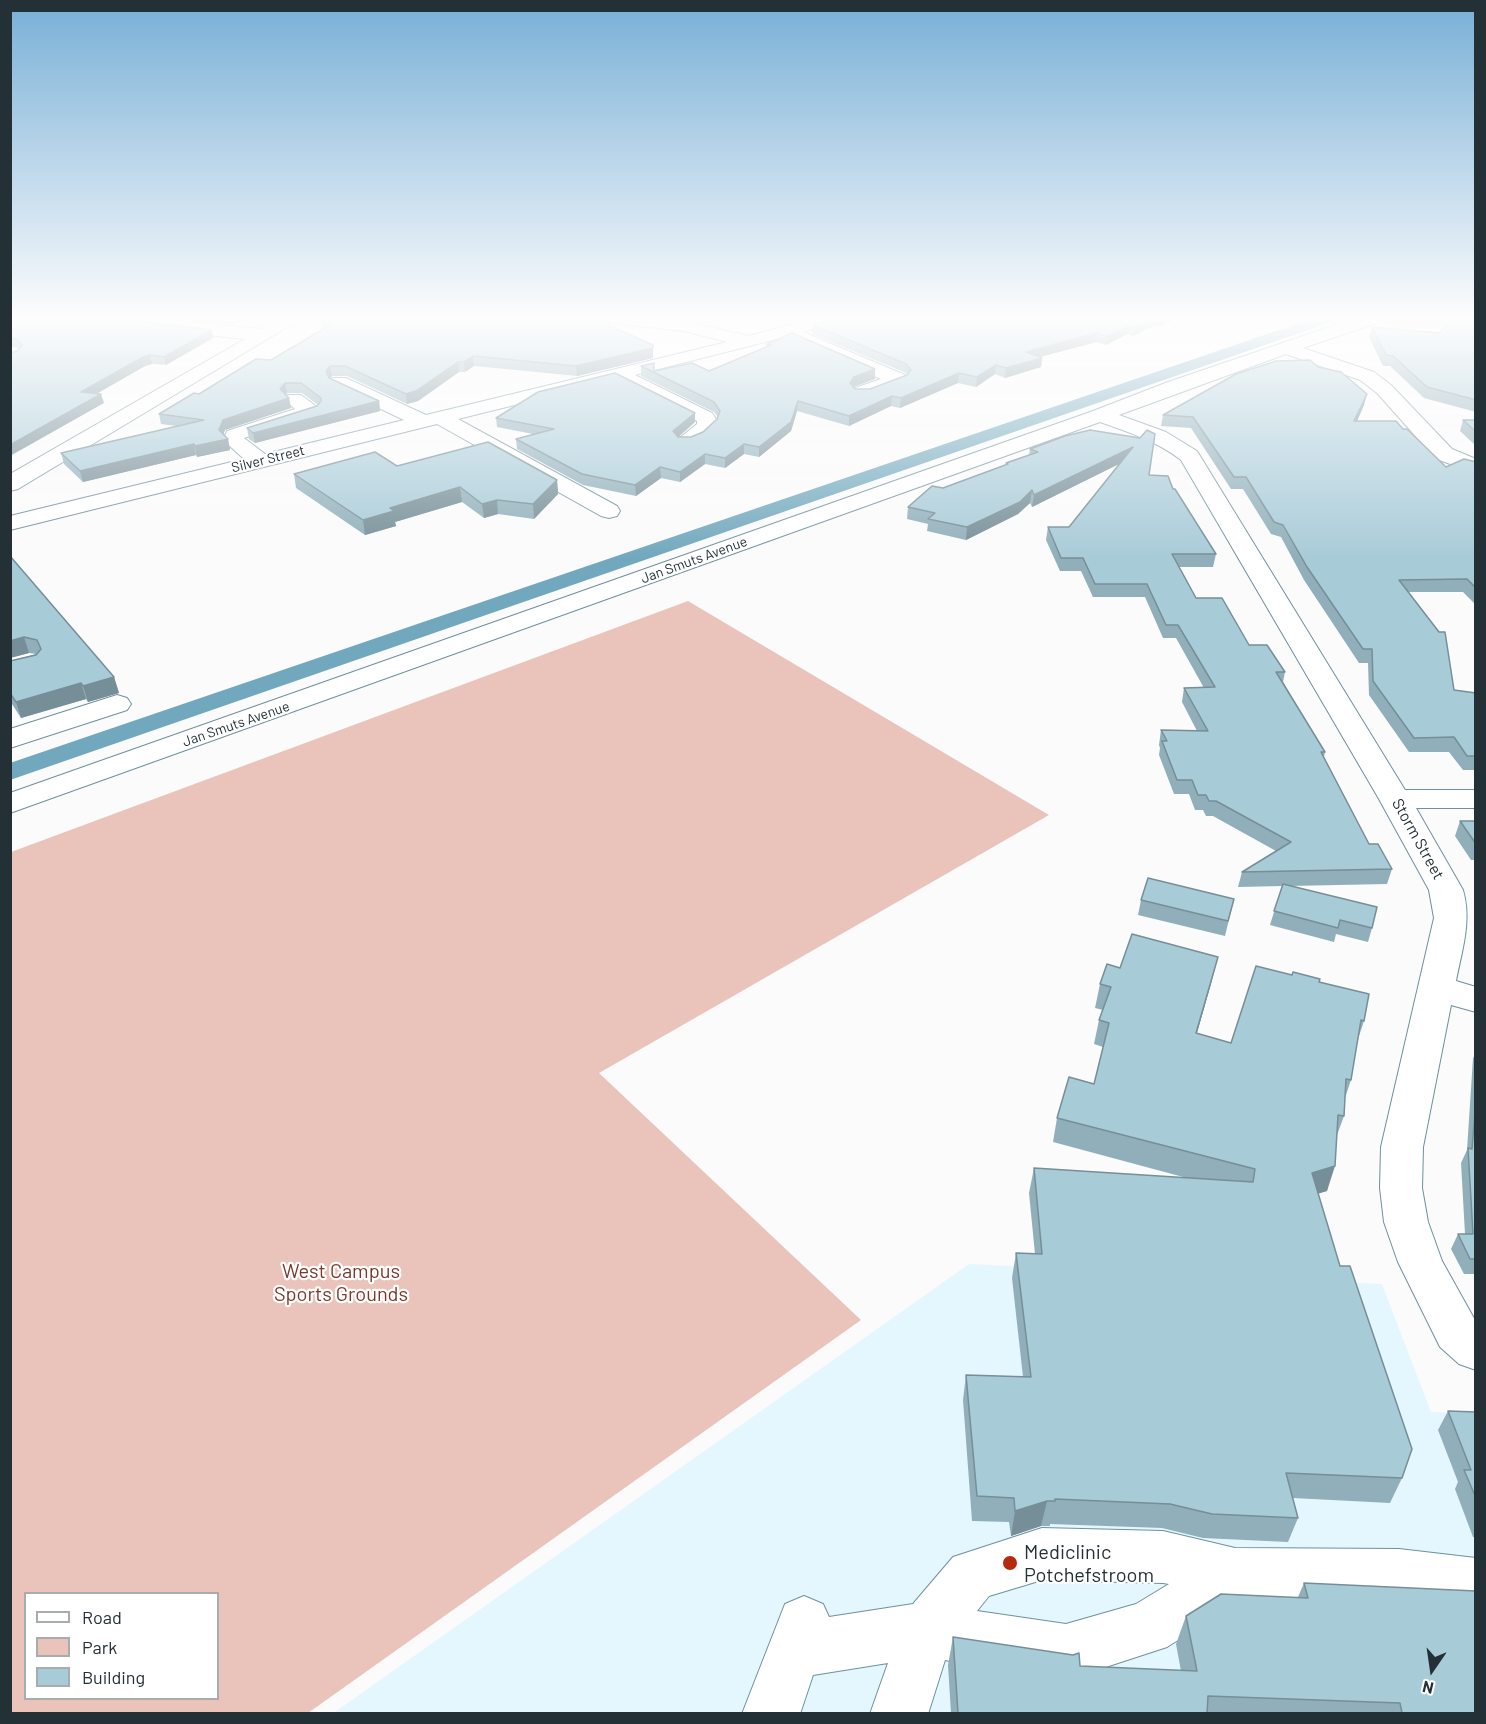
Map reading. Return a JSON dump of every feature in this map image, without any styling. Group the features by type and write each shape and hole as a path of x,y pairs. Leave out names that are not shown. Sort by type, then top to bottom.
{"street":[{"path":"10,484 158,397"},
{"path":"377,397 431,419 609,511"},
{"name":"Silver Street","path":"10,523 518,397"},
{"path":"665,397 705,417 708,422 706,427 686,441"},
{"name":"Jan Smuts Avenue","path":"10,804 1145,397"},
{"path":"1392,397 1444,454 1476,467"},
{"path":"260,461 233,440 234,435 311,410 294,399"},
{"name":"Storm Street","path":"1100,415 1180,447 1189,456 1439,875 1450,904 1451,918 1402,1147 1401,1188 1406,1221 1420,1262 1456,1333 1476,1350"},
{"path":"10,496 34,506 44,515"},
{"path":"10,739 117,704"},
{"path":"1395,799 1476,800"},
{"path":"1437,988 1476,999"},
{"path":"899,1713 928,1629 972,1575 1042,1554 1163,1557 1235,1574 1399,1575 1476,1584"},
{"path":"771,1713 799,1636 928,1629 997,1643 1066,1652 1148,1628 1235,1574"}],"shaded area":[{"name":"Mediclinic Potchefstroom","path":"969,1264 1382,1284 1431,1412 1475,1413 1475,1713 332,1714"}],"green space":[{"name":"West Campus Sports Grounds","path":"688,601 1049,815 599,1073 861,1320 308,1713 11,1713 11,852"}],"building":[{"path":"10,397 95,397 10,445"},
{"path":"187,397 289,398 223,420 219,430 228,439 195,446 194,444 80,471 61,453 204,420 159,414"},
{"path":"371,397 379,401 253,433 247,428 317,406 321,398"},
{"path":"529,397 664,397 695,413 673,431 678,437 691,437 703,432 717,419 720,411 714,402 705,397 889,397 849,416 798,401 791,422 759,447 744,444 725,458 705,454 680,472 660,467 635,485 582,474 516,439 554,429 496,418"},
{"path":"1194,397 1365,397 1354,421 1396,421 1446,467 1464,459 1476,462 1476,588 1467,579 1399,580 1439,632 1445,632 1454,690 1476,693 1476,756 1467,756 1454,737 1414,738 1373,681 1372,649 1363,649 1307,567 1283,525 1274,522 1246,477 1234,477 1193,417 1163,415"},
{"path":"1463,420 1476,420 1476,432"},
{"path":"1090,430 1140,438 1147,430 1155,434 1149,475 1168,476 1173,489 1216,554 1172,554 1196,598 1222,598 1249,645 1267,645 1285,672 1276,672 1325,752 1321,752 1369,844 1378,844 1392,869 1242,872 1291,842 1216,801 1209,801 1206,795 1198,795 1192,780 1177,780 1162,741 1167,741 1161,730 1208,731 1184,688 1215,687 1178,625 1166,625 1147,584 1095,584 1083,558 1061,558 1048,527 1069,527 1133,447 1034,495 1032,490 1020,502 967,527 928,519 935,513 908,507 932,486 943,488 1038,452 1030,449 1065,436"},
{"path":"488,442 557,480 533,504 497,500 482,504 460,487 390,508 394,511 363,520 294,474 375,452 397,466"},
{"path":"10,556 114,677 83,686 81,683 16,702 10,693 10,661 36,655 41,649 37,640 24,637 10,641"},
{"path":"1460,821 1476,821 1476,844"},
{"path":"1148,878 1234,899 1228,921 1141,900"},
{"path":"1283,884 1377,907 1372,928 1340,920 1338,928 1274,911"},
{"path":"1132,934 1218,957 1196,1033 1231,1043 1256,966 1292,975 1293,972 1320,979 1319,982 1369,994 1364,1021 1361,1020 1351,1080 1346,1079 1344,1116 1338,1115 1335,1166 1312,1173 1340,1266 1350,1266 1412,1449 1402,1478 1286,1473 1298,1518 1212,1514 1170,1504 1055,1499 1055,1501 1047,1501 1015,1511 1014,1498 977,1496 966,1375 1031,1377 1016,1253 1042,1254 1034,1168 1253,1182 1255,1169 1057,1118 1069,1077 1094,1084 1109,1023 1099,1020 1111,987 1100,984 1107,964 1120,968"},
{"path":"1476,1100 1476,1259 1470,1259 1458,1234 1473,1234 1468,1148 1472,1149"},
{"path":"1448,1411 1476,1412 1476,1498 1464,1470 1471,1470"},
{"path":"1304,1583 1476,1591 1476,1713 1402,1713 1400,1703 1208,1696 1207,1713 958,1713 953,1637 1073,1655 1079,1653 1080,1666 1197,1671 1186,1616 1221,1594 1308,1598"}],"waterway":[{"path":"10,772 1098,397"}],"place":[{"name":"Mediclinic Potchefstroom","path":"1010,1563"}]}
